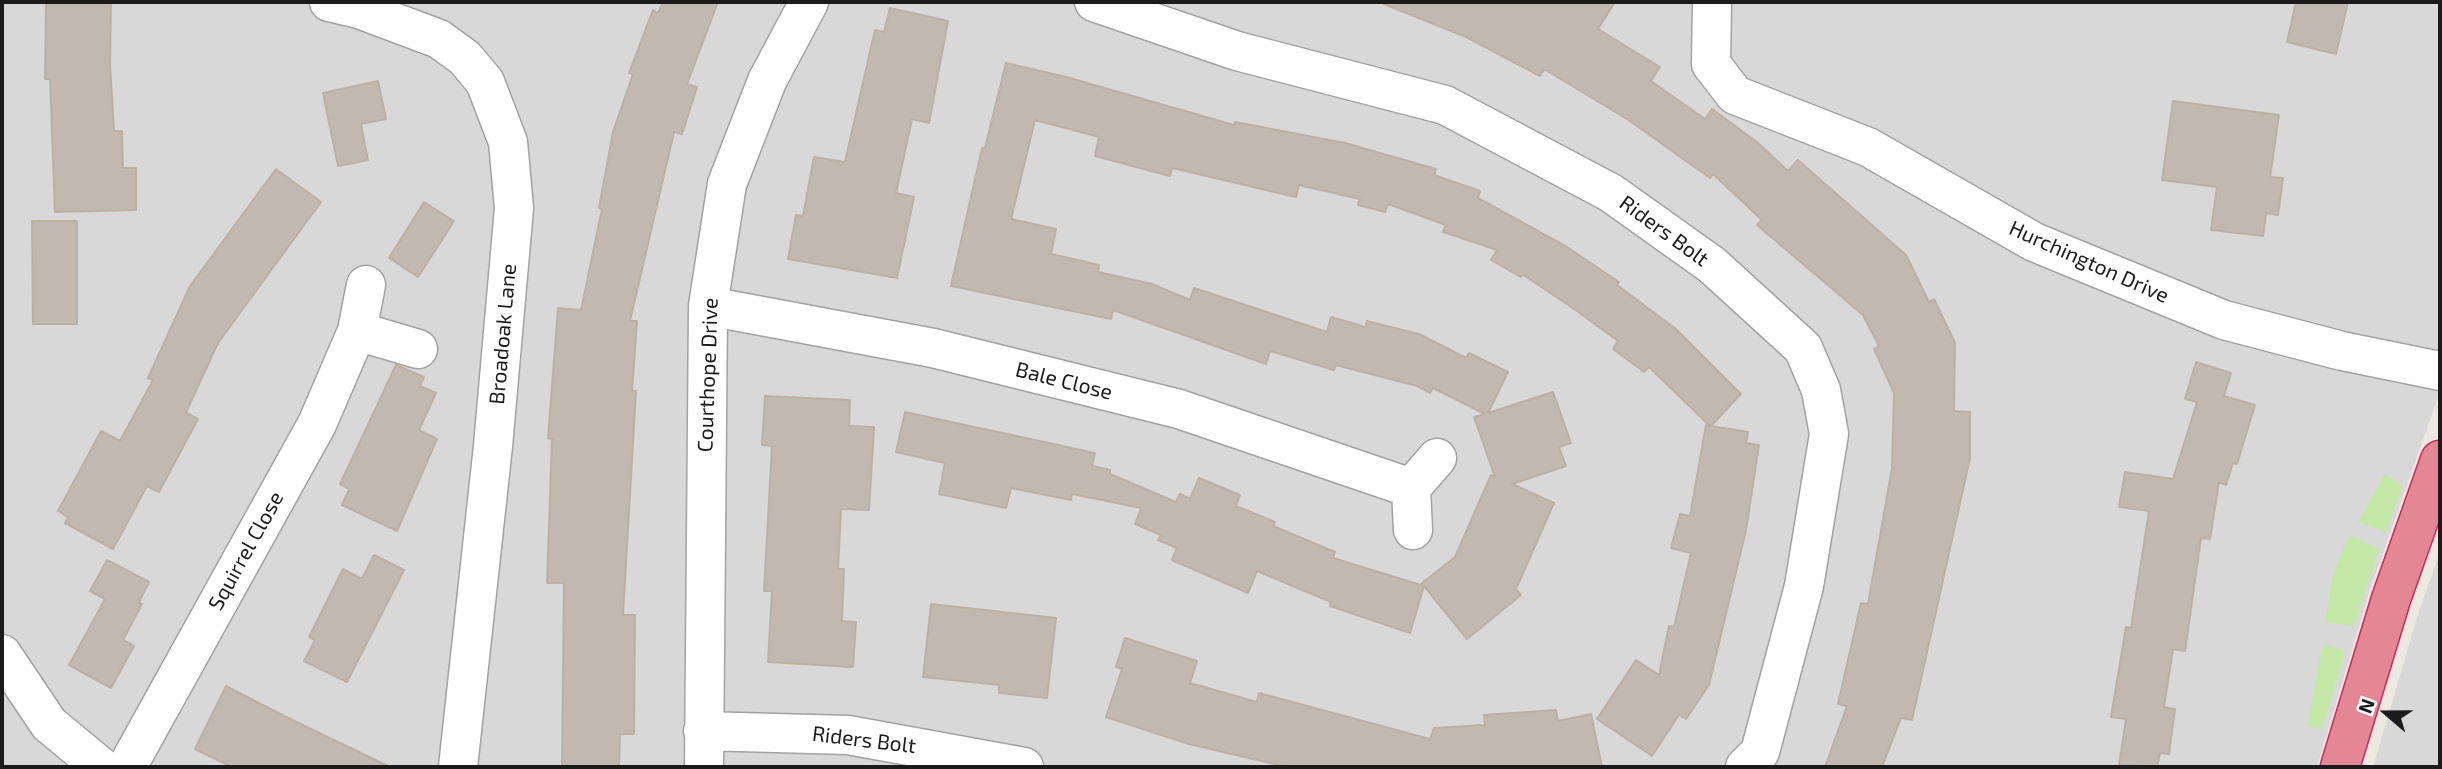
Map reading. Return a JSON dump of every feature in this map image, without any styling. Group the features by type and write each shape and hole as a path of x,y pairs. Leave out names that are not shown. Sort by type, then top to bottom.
{"highway":[{"path":"2340,767 2391,599 2440,460"}],"street":[{"name":"Broadoak Lane","path":"329,2 359,9 439,39 465,58 485,82 508,142 514,208 493,446 458,767"},
{"name":"Courthope Drive","path":"704,749 708,306 727,184 767,81 809,2"},
{"name":"Riders Bolt","path":"1094,2 1237,51 1445,105 1611,193 1712,265 1803,348 1821,390 1829,434 1804,586 1760,752 1745,767"},
{"name":"Hurchington Drive","path":"1712,2 1711,64 1735,96 1868,147 2034,242 2224,320 2342,351 2440,371"},
{"name":"Squirrel Close","path":"127,767 317,424 357,331 366,285"},
{"name":"Bale Close","path":"708,306 933,348 1179,409 1410,488"},
{"path":"357,331 418,349"},
{"path":"1413,530 1410,488 1437,458"},
{"path":"2,654 49,724 101,767"},
{"name":"Riders Bolt","path":"704,749 848,734 1024,767"}],"shaded area":[{"path":"2,2 2440,2 2440,392 2370,590 2317,767 2,767"},
{"path":"2440,552 2440,767 2373,767 2418,614"}],"green space":[{"path":"2385,474 2402,486 2386,532 2358,522"},
{"path":"2351,536 2379,549 2354,626 2325,622 2333,575"},
{"path":"2328,645 2345,652 2322,729 2308,726 2321,650"}],"building":[{"path":"46,2 111,2 110,64 114,131 122,131 123,168 136,168 136,210 55,212 50,79 45,79"},
{"path":"663,2 718,2 687,84 697,87 682,134 674,132 630,321 637,321 632,391 636,391 623,615 635,615 634,734 620,734 619,767 562,767 564,583 547,583 552,439 548,438 558,308 581,310 602,209 599,208 613,132 633,74 629,73 653,10 658,13"},
{"path":"1379,2 1615,2 1598,29 1660,67 1651,81 1705,119 1712,109 1757,142 1788,171 1798,160 1906,255 1929,302 1934,299 1955,343 1954,411 1970,412 1970,458 1912,720 1901,718 1882,767 1825,767 1847,706 1838,704 1861,603 1868,604 1892,468 1894,393 1874,349 1879,346 1863,315 1757,225 1762,220 1713,174 1710,178 1627,119 1544,69 1540,76 1466,37"},
{"path":"2296,2 2348,2 2336,54 2287,42"},
{"path":"890,8 948,21 929,123 912,119 896,193 914,197 897,278 788,259 796,215 803,216 814,157 845,162 875,30 884,32"},
{"path":"1006,63 1066,77 1234,125 1235,122 1345,143 1436,169 1434,175 1480,191 1478,198 1567,247 1619,282 1617,285 1676,329 1741,394 1711,426 1748,432 1746,443 1759,445 1746,530 1709,685 1686,719 1679,715 1652,756 1597,719 1636,660 1659,675 1669,626 1674,627 1691,553 1671,548 1680,514 1690,516 1706,425 1710,426 1649,367 1644,372 1613,349 1618,341 1522,274 1521,277 1491,260 1497,250 1443,232 1446,225 1388,204 1385,212 1358,205 1360,199 1299,185 1296,197 1172,168 1170,176 1095,156 1099,137 1035,120 1011,219 1056,229 1051,254 1099,265 1098,272 1152,284 1190,300 1194,288 1327,332 1331,317 1366,327 1367,321 1419,334 1466,358 1469,353 1508,372 1488,413 1553,392 1571,443 1559,447 1566,466 1512,484 1554,503 1516,589 1521,595 1467,639 1422,583 1455,557 1491,475 1495,477 1474,417 1485,414 1433,388 1430,393 1417,386 1336,365 1334,370 1270,351 1266,364 1113,310 1111,319 951,286 982,148 985,148"},
{"path":"378,81 386,119 361,124 368,160 338,166 323,93"},
{"path":"2173,101 2279,115 2270,177 2283,178 2278,215 2266,213 2263,236 2211,230 2217,187 2162,180"},
{"path":"276,169 321,202 218,343 186,412 198,419 159,492 147,486 113,549 65,523 68,517 58,511 101,431 120,441 153,380 148,378 190,286"},
{"path":"424,202 454,221 418,277 389,258"},
{"path":"32,221 77,221 77,324 33,324"},
{"path":"2196,362 2231,373 2224,396 2255,405 2237,464 2233,463 2226,485 2219,482 2210,539 2201,538 2185,651 2173,649 2164,707 2175,709 2169,754 2160,753 2157,767 2119,765 2126,719 2111,717 2126,627 2131,628 2149,511 2119,507 2125,472 2173,479 2197,402 2185,399"},
{"path":"396,365 424,377 420,386 436,393 419,430 437,439 397,531 342,505 349,489 340,484"},
{"path":"765,396 850,400 849,426 874,427 869,510 841,509 838,569 844,569 842,621 856,622 853,667 768,662 772,591 764,591 772,446 762,445"},
{"path":"905,412 1095,453 1092,466 1110,470 1110,474 1176,502 1180,494 1190,499 1199,478 1240,495 1236,506 1275,522 1273,526 1335,552 1333,558 1424,586 1410,633 1330,606 1331,602 1257,571 1248,593 1172,560 1177,548 1158,540 1161,535 1135,524 1141,508 1072,494 1071,500 1011,488 1006,508 939,494 945,463 896,452"},
{"path":"374,555 404,570 347,682 304,661 315,640 309,637 343,569 362,579"},
{"path":"107,560 149,582 139,602 142,604 123,640 134,646 111,688 69,665 105,599 90,591"},
{"path":"931,604 1056,618 1047,698 999,693 999,685 923,677"},
{"path":"1125,638 1197,661 1190,683 1257,702 1259,693 1430,739 1434,728 1485,725 1484,715 1556,710 1558,721 1591,714 1602,767 1287,767 1189,744 1106,717 1122,669 1116,667"},
{"path":"226,686 390,767 232,767 195,749"}]}
